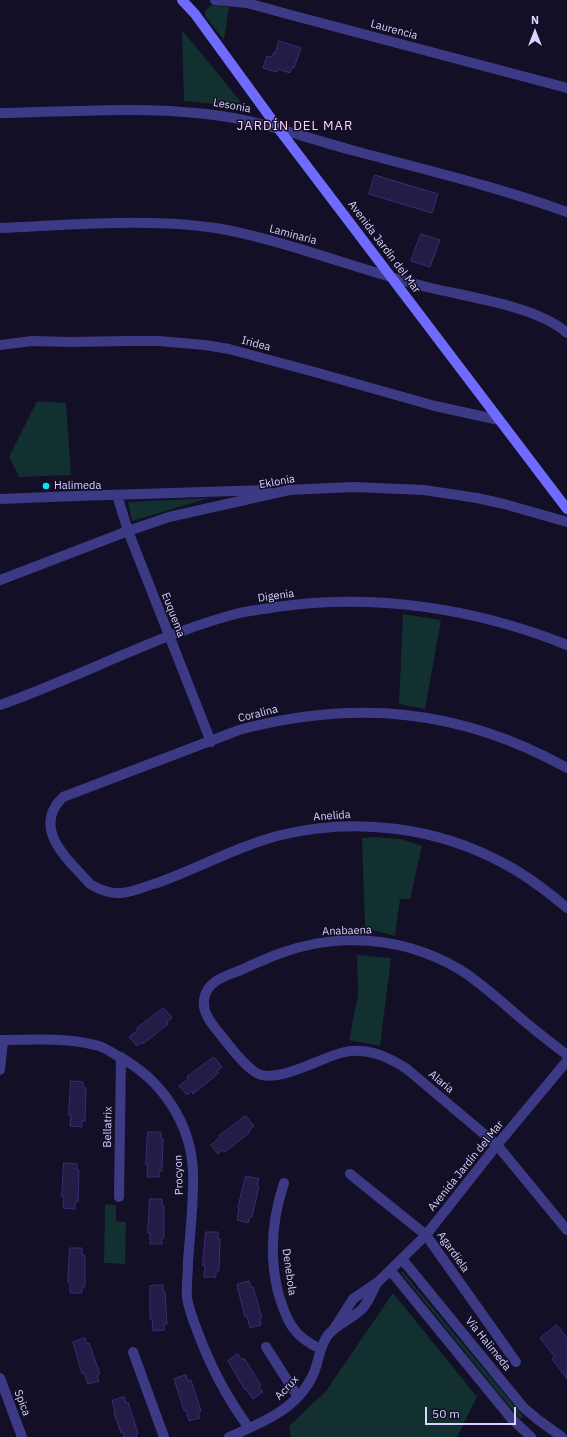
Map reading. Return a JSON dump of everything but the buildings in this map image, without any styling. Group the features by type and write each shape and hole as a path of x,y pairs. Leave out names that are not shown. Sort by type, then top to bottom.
{"street":[{"name":"Avenida Jardín del Mar","path":"182,0 195,14 278,128 567,509"},
{"name":"Laurencia","path":"215,0 247,3 567,88"},
{"name":"Lesonia","path":"0,113 131,109 173,110 239,119 278,128 339,147 531,199 567,212"},
{"name":"Laminaria","path":"0,228 80,224 163,223 226,230 327,257 393,278 499,303 540,316 556,324 567,334"},
{"name":"Iridea","path":"0,345 32,341 69,342 128,340 205,345 229,349 435,406 499,420"},
{"name":"Eklonia","path":"0,580 128,531 169,517 289,490 354,487 424,490 504,504 567,522"},
{"path":"0,499 235,490 289,490"},
{"name":"Euquema","path":"117,495 128,531 211,742"},
{"name":"Digenia","path":"0,705 39,691 169,636 229,615 318,603 378,602 466,614 523,629 567,645"},
{"name":"Coralina","path":"90,884 68,860 54,841 50,823 51,816 57,802 63,797 211,742 239,730 293,718 347,712 401,714 450,722 498,736 527,747 567,768"},
{"name":"Anelida","path":"90,884 105,892 128,892 168,879 241,848 282,835 325,828 390,828 428,835 481,852 502,862 528,878 567,908"},
{"name":"Anabaena","path":"256,1073 244,1064 206,1014 204,1000 209,988 219,979 280,953 307,945 340,941 373,941 391,944 426,954 449,963 460,969 491,992 567,1055"},
{"path":"0,1070 1,1040"},
{"name":"Procyon","path":"1,1040 59,1040 101,1047 140,1069 169,1100 184,1128 190,1148 192,1172 187,1289 189,1308 212,1369 227,1396 249,1428"},
{"name":"Alaria","path":"256,1073 261,1076 272,1076 291,1071 341,1053 357,1051 378,1054 391,1058 407,1069 497,1145 567,1230"},
{"name":"Bellatrix","path":"119,1196 121,1058"},
{"name":"Avenida Jardín del Mar","path":"378,1282 426,1235 567,1060"},
{"name":"Agardiela","path":"350,1174 426,1235 516,1362"},
{"name":"Denebola","path":"284,1183 275,1213 273,1229 273,1265 276,1283 282,1309 289,1324 306,1342 321,1349"},
{"name":"Vía Halimeda","path":"402,1259 523,1407 537,1419 549,1434 562,1437"},
{"path":"390,1270 527,1436 537,1419"},
{"name":"Acrux","path":"229,1437 282,1411 298,1397 313,1375 319,1360 321,1349 353,1299 378,1282"},
{"path":"266,1347 298,1397"},
{"path":"133,1352 164,1437"},
{"name":"Spica","path":"0,1378 22,1437"}],"green space":[{"path":"211,5 229,7 224,40 205,16 205,11"},
{"path":"182,30 241,102 233,106 184,101"},
{"path":"37,401 66,403 71,475 19,477 9,457"},
{"path":"209,498 132,521 128,502"},
{"path":"403,614 441,620 425,709 399,704"},
{"path":"376,837 401,839 422,846 410,899 400,899 395,936 365,928 362,838"},
{"path":"357,955 391,958 380,1046 349,1040 358,995"},
{"path":"105,1204 116,1205 116,1221 126,1222 125,1264 104,1263"},
{"path":"402,1271 523,1418 519,1418 401,1273"},
{"path":"393,1293 477,1397 457,1437 291,1437 289,1426 326,1391"}],"place":[{"name":"Halimeda","path":"46,486"}],"district":[{"name":"JARDÍN DEL MAR","path":"295,126"}]}
